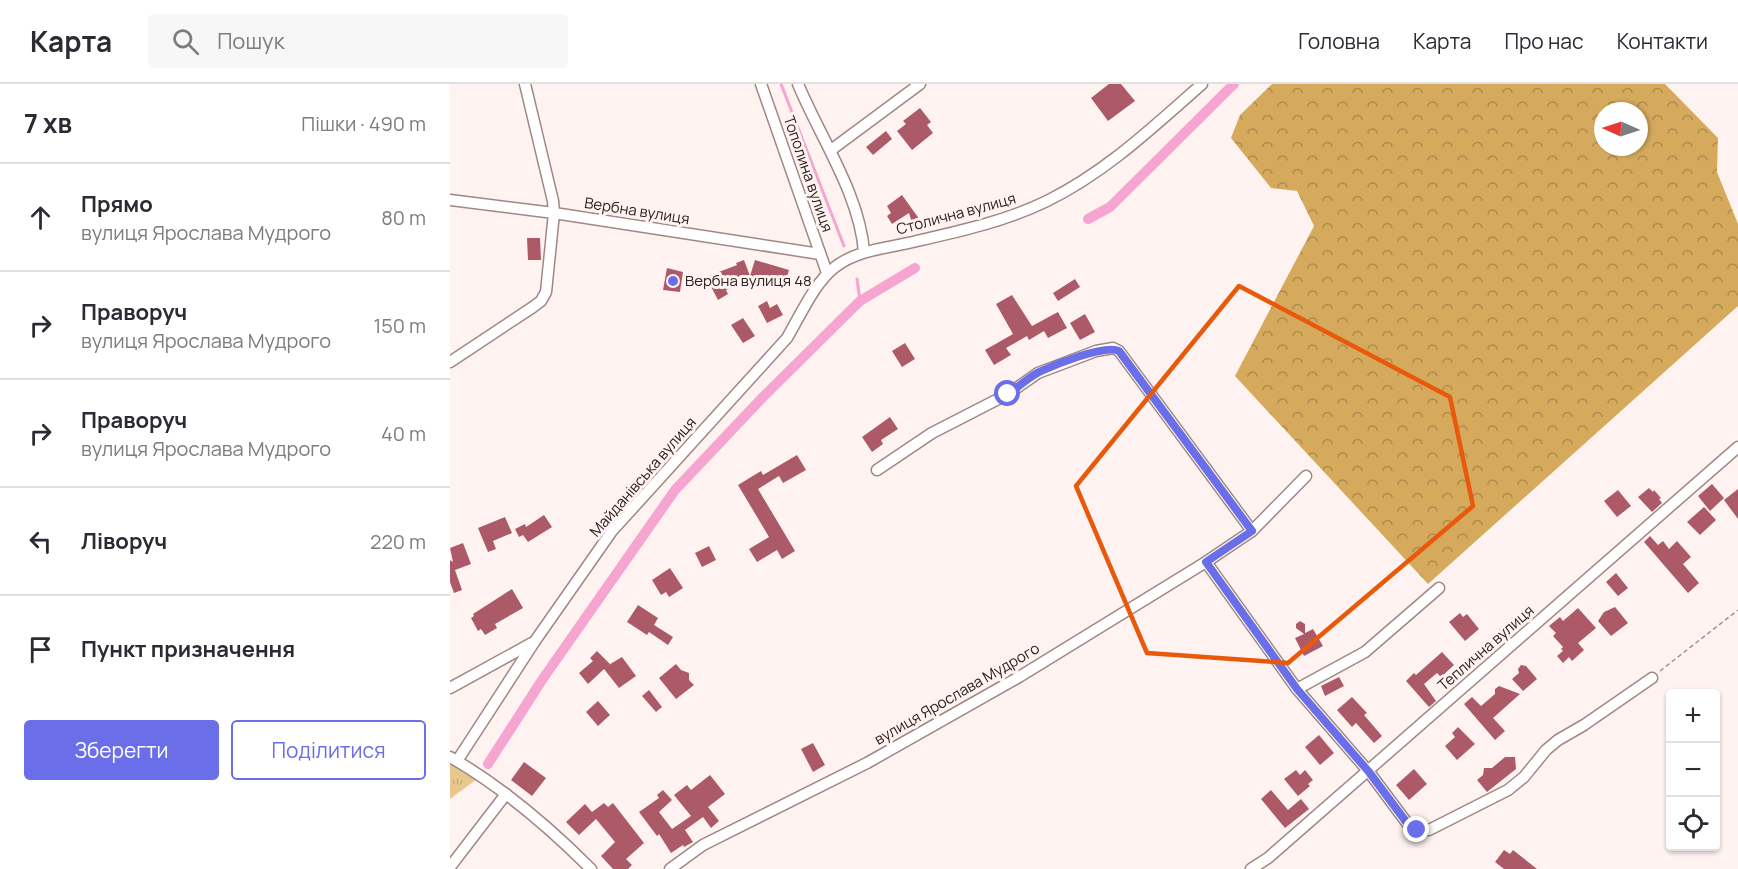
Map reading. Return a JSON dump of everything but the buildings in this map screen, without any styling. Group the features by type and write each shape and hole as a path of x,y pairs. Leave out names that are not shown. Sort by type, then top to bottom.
{"street":[{"path":"450,362 541,301 546,292 554,213 553,201 525,84"},
{"name":"Тополина вулиця","path":"761,84 827,273"},
{"name":"Тополина вулиця","path":"798,84 831,150 862,231 864,252"},
{"path":"831,150 920,84"},
{"name":"Столична вулиця","path":"827,273 846,259 864,252 1014,216 1046,201 1083,182 1133,145 1202,84"},
{"name":"Вербна вулиця","path":"450,200 554,213 820,254"},
{"name":"Майданівська вулиця","path":"454,759 612,531 787,338 827,273"},
{"path":"877,470 932,433 1008,394 1038,373 1096,351 1113,348 1119,351 1252,531"},
{"name":"Теплична вулиця","path":"1251,869 1268,858 1369,772 1738,447"},
{"name":"вулиця Ярослава Мудрого","path":"670,869 703,845 867,763 1019,677 1206,562 1252,531 1306,476"},
{"path":"1206,562 1297,689 1369,772 1407,823 1417,830 1429,830 1508,790 1524,777 1546,750 1558,740 1652,678"},
{"path":"1297,689 1365,652 1439,588"},
{"path":"450,688 535,641"},
{"path":"454,759 506,794 554,832 591,869"},
{"path":"450,867 506,794"}],"path":[{"path":"1652,678 1738,610"}],"highlighted area":[{"path":"1239,286 1450,397 1473,506 1288,663 1147,653 1076,486"}],"green space":[{"path":"1272,84 1665,84 1718,138 1717,172 1738,224 1738,306 1428,584 1235,376 1314,226 1297,191 1271,188 1231,138 1240,115"},
{"path":"450,763 477,779 450,799"}],"waterway":[{"path":"781,84 844,246"},
{"path":"1088,219 1110,207 1234,84"},
{"path":"488,764 542,680 675,490 762,398 860,301 915,268"},
{"path":"857,279 860,301"}],"place":[{"name":"Вербна вулиця 48","path":"673,281"}],"route":[{"path":"1008,394 1038,373 1096,351 1113,348 1119,351 1252,531 1206,562 1297,689 1369,772 1407,823 1417,830"}]}
